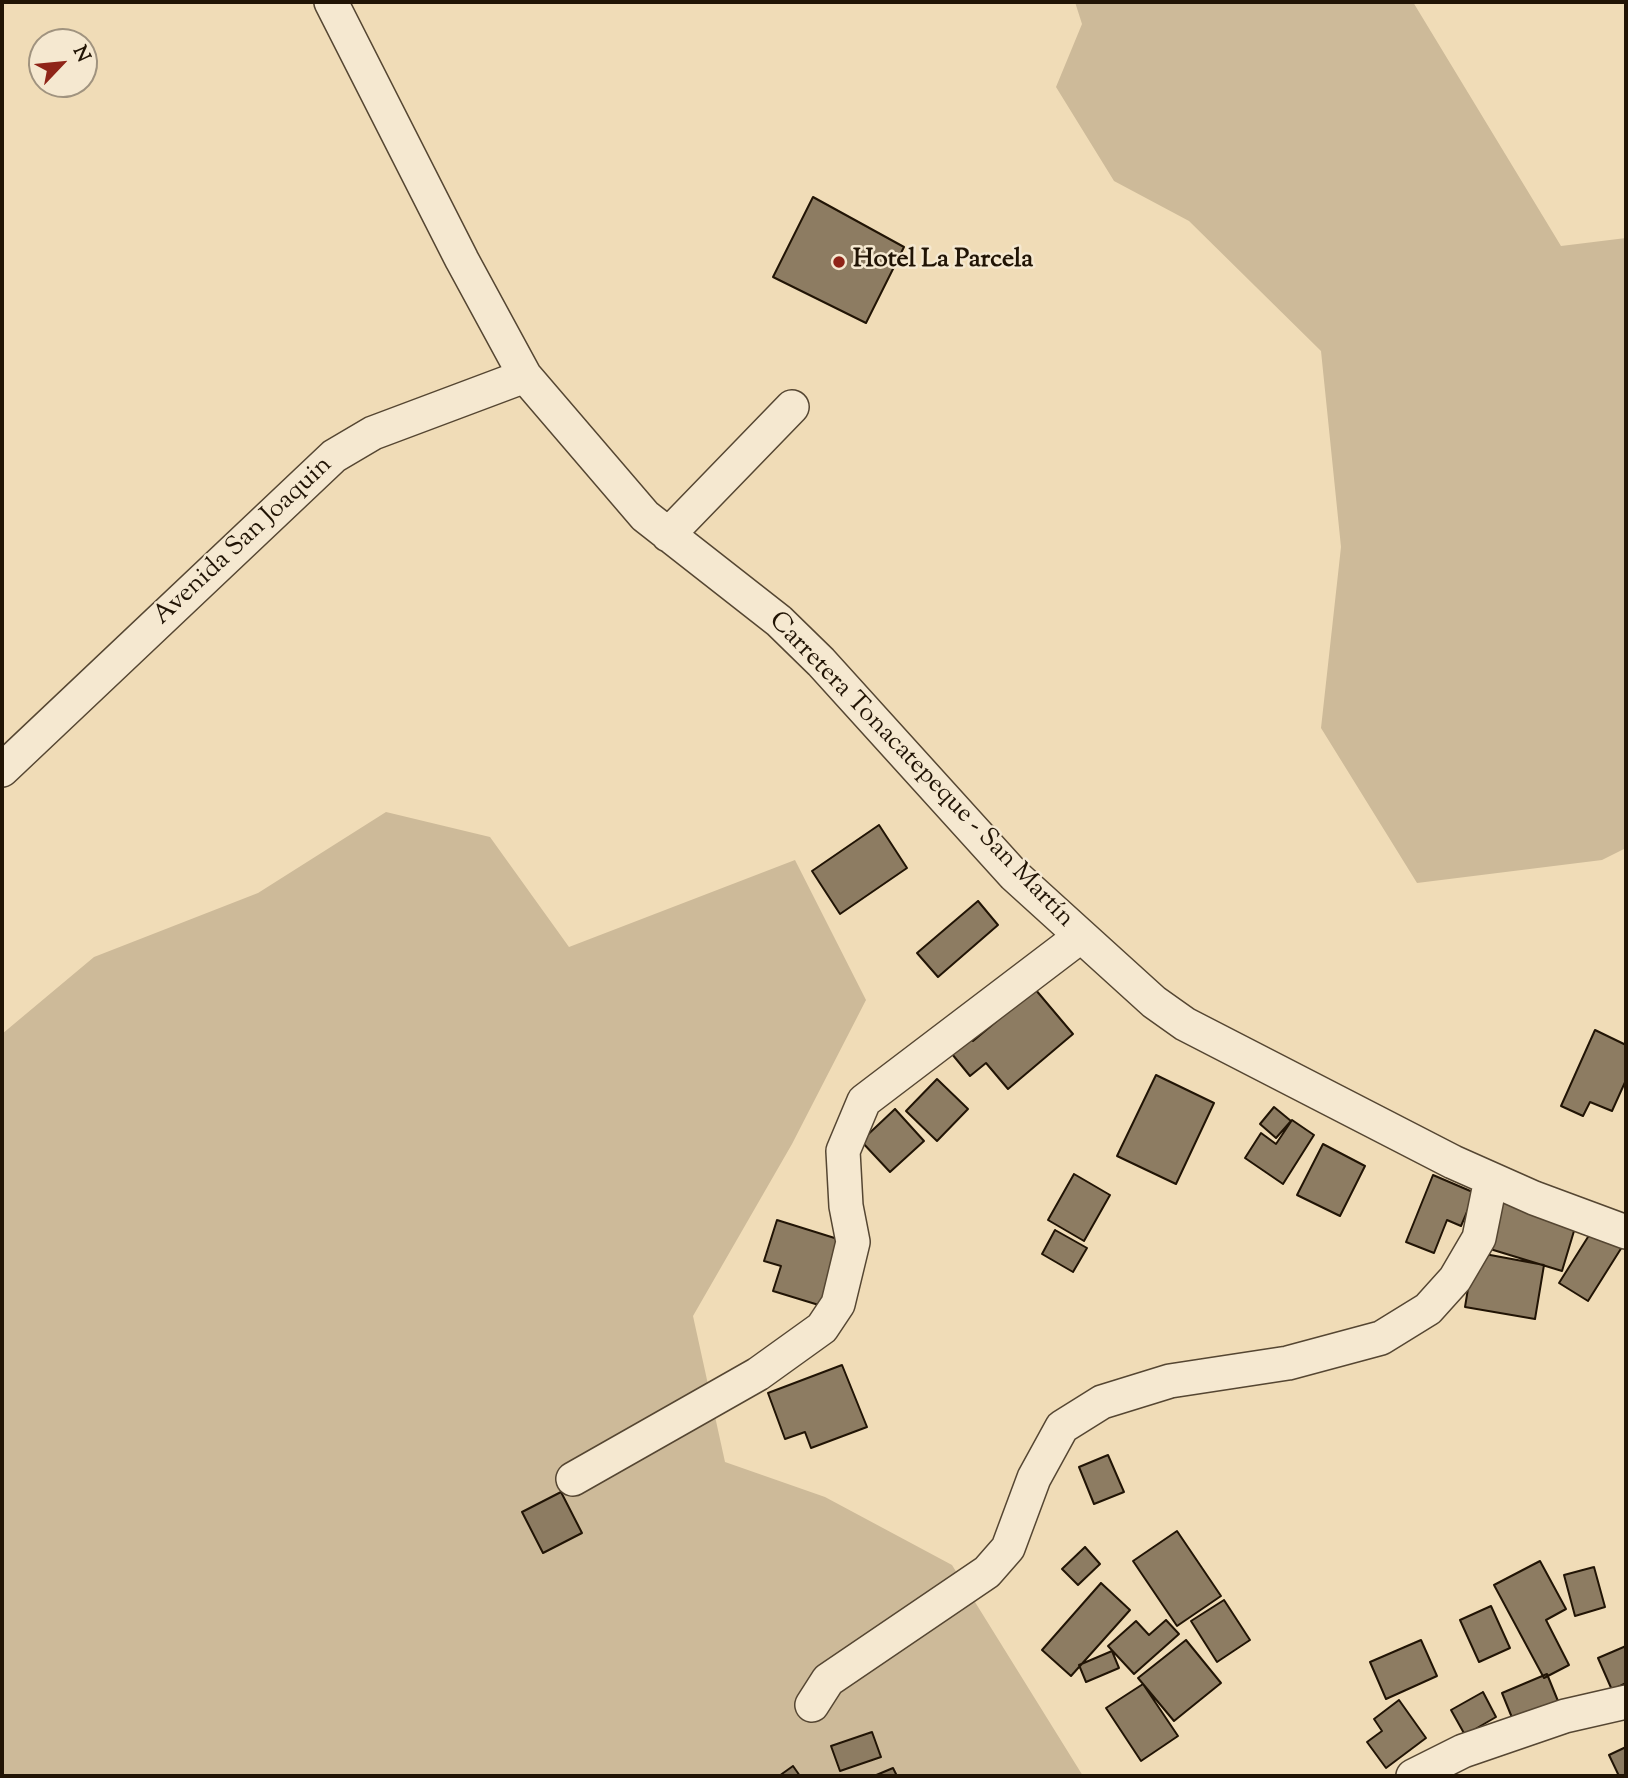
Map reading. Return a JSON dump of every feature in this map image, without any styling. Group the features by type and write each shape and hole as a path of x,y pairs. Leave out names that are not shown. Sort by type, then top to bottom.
{"street":[{"name":"Carretera Tonacatepeque - San Martín","path":"331,2 462,260 525,376 645,516 779,621 821,662 1014,875 1154,1002 1185,1024 1453,1163 1534,1198 1626,1232"},
{"name":"Avenida San Joaquin","path":"2,770 334,456 373,433 525,376"},
{"path":"668,535 792,407"},
{"path":"573,1479 758,1374 822,1328 838,1304 853,1242 846,1206 843,1151 864,1101 1081,936"},
{"path":"812,1704 828,1680 987,1572 1008,1548 1034,1478 1062,1427 1102,1402 1170,1381 1288,1363 1381,1338 1428,1308 1455,1279 1479,1238 1491,1179"},
{"path":"1413,1776 1463,1751 1565,1716 1626,1702"}],"shaded area":[{"path":"1075,2 1413,2 1561,246 1626,238 1626,848 1602,860 1417,883 1321,728 1341,547 1321,351 1189,221 1114,181 1056,87 1082,24"},
{"path":"386,812 490,837 569,947 795,860 866,1000 792,1144 693,1316 725,1462 825,1497 952,1565 1083,1776 2,1776 2,1034 94,957 258,893"}],"building":[{"name":"Hotel La Parcela","path":"813,197 904,247 866,323 773,277"},
{"path":"879,825 907,868 840,914 812,871"},
{"path":"978,901 998,925 938,977 917,953"},
{"path":"1035,989 1073,1034 1008,1089 986,1063 970,1076 952,1054 970,1038 973,1041"},
{"path":"1595,1030 1626,1045 1626,1080 1612,1111 1590,1102 1583,1116 1561,1106"},
{"path":"1156,1075 1214,1103 1176,1184 1117,1156"},
{"path":"937,1079 968,1109 937,1141 906,1111"},
{"path":"1274,1107 1291,1121 1276,1138 1260,1124"},
{"path":"895,1109 924,1141 890,1172 861,1141"},
{"path":"1292,1120 1314,1135 1283,1184 1245,1158 1261,1133 1276,1144"},
{"path":"1323,1144 1365,1166 1340,1216 1297,1195"},
{"path":"1074,1174 1110,1195 1084,1241 1048,1220"},
{"path":"1433,1175 1475,1193 1461,1226 1447,1220 1434,1253 1406,1242"},
{"path":"1492,1195 1577,1221 1562,1271 1477,1245"},
{"path":"777,1220 841,1240 822,1306 773,1291 781,1266 764,1261"},
{"path":"1593,1229 1622,1247 1588,1301 1559,1283"},
{"path":"1055,1230 1087,1248 1073,1272 1042,1254"},
{"path":"1474,1252 1544,1265 1535,1319 1465,1307"},
{"path":"842,1365 867,1427 811,1448 805,1432 785,1439 768,1393"},
{"path":"1108,1455 1124,1492 1094,1504 1079,1467"},
{"path":"561,1492 582,1533 543,1553 522,1512"},
{"path":"1177,1531 1221,1596 1177,1626 1133,1561"},
{"path":"1085,1547 1100,1564 1078,1585 1062,1569"},
{"path":"1540,1561 1566,1609 1546,1620 1569,1665 1544,1678 1494,1585"},
{"path":"1594,1567 1605,1607 1575,1616 1564,1575"},
{"path":"1101,1583 1130,1610 1071,1676 1042,1650"},
{"path":"1224,1600 1250,1640 1217,1662 1191,1621"},
{"path":"1491,1606 1510,1648 1479,1662 1460,1620"},
{"path":"1166,1620 1179,1634 1134,1674 1108,1646 1136,1621 1149,1635"},
{"path":"1186,1640 1221,1683 1174,1721 1138,1678"},
{"path":"1421,1640 1437,1676 1386,1699 1370,1662"},
{"path":"1626,1646 1626,1683 1612,1690 1598,1658"},
{"path":"1112,1651 1119,1668 1086,1682 1079,1665"},
{"path":"1547,1674 1560,1706 1515,1725 1502,1693"},
{"path":"1143,1684 1178,1736 1141,1761 1106,1708"},
{"path":"1483,1692 1496,1717 1465,1735 1451,1710"},
{"path":"1399,1700 1426,1738 1386,1768 1367,1742 1382,1731 1374,1719"},
{"path":"872,1732 881,1757 840,1771 831,1746"},
{"path":"1626,1747 1626,1776 1619,1776 1609,1755"},
{"path":"793,1766 800,1776 779,1776"},
{"path":"893,1768 897,1776 874,1776"}],"place":[{"name":"Hotel La Parcela","path":"839,262"}]}
